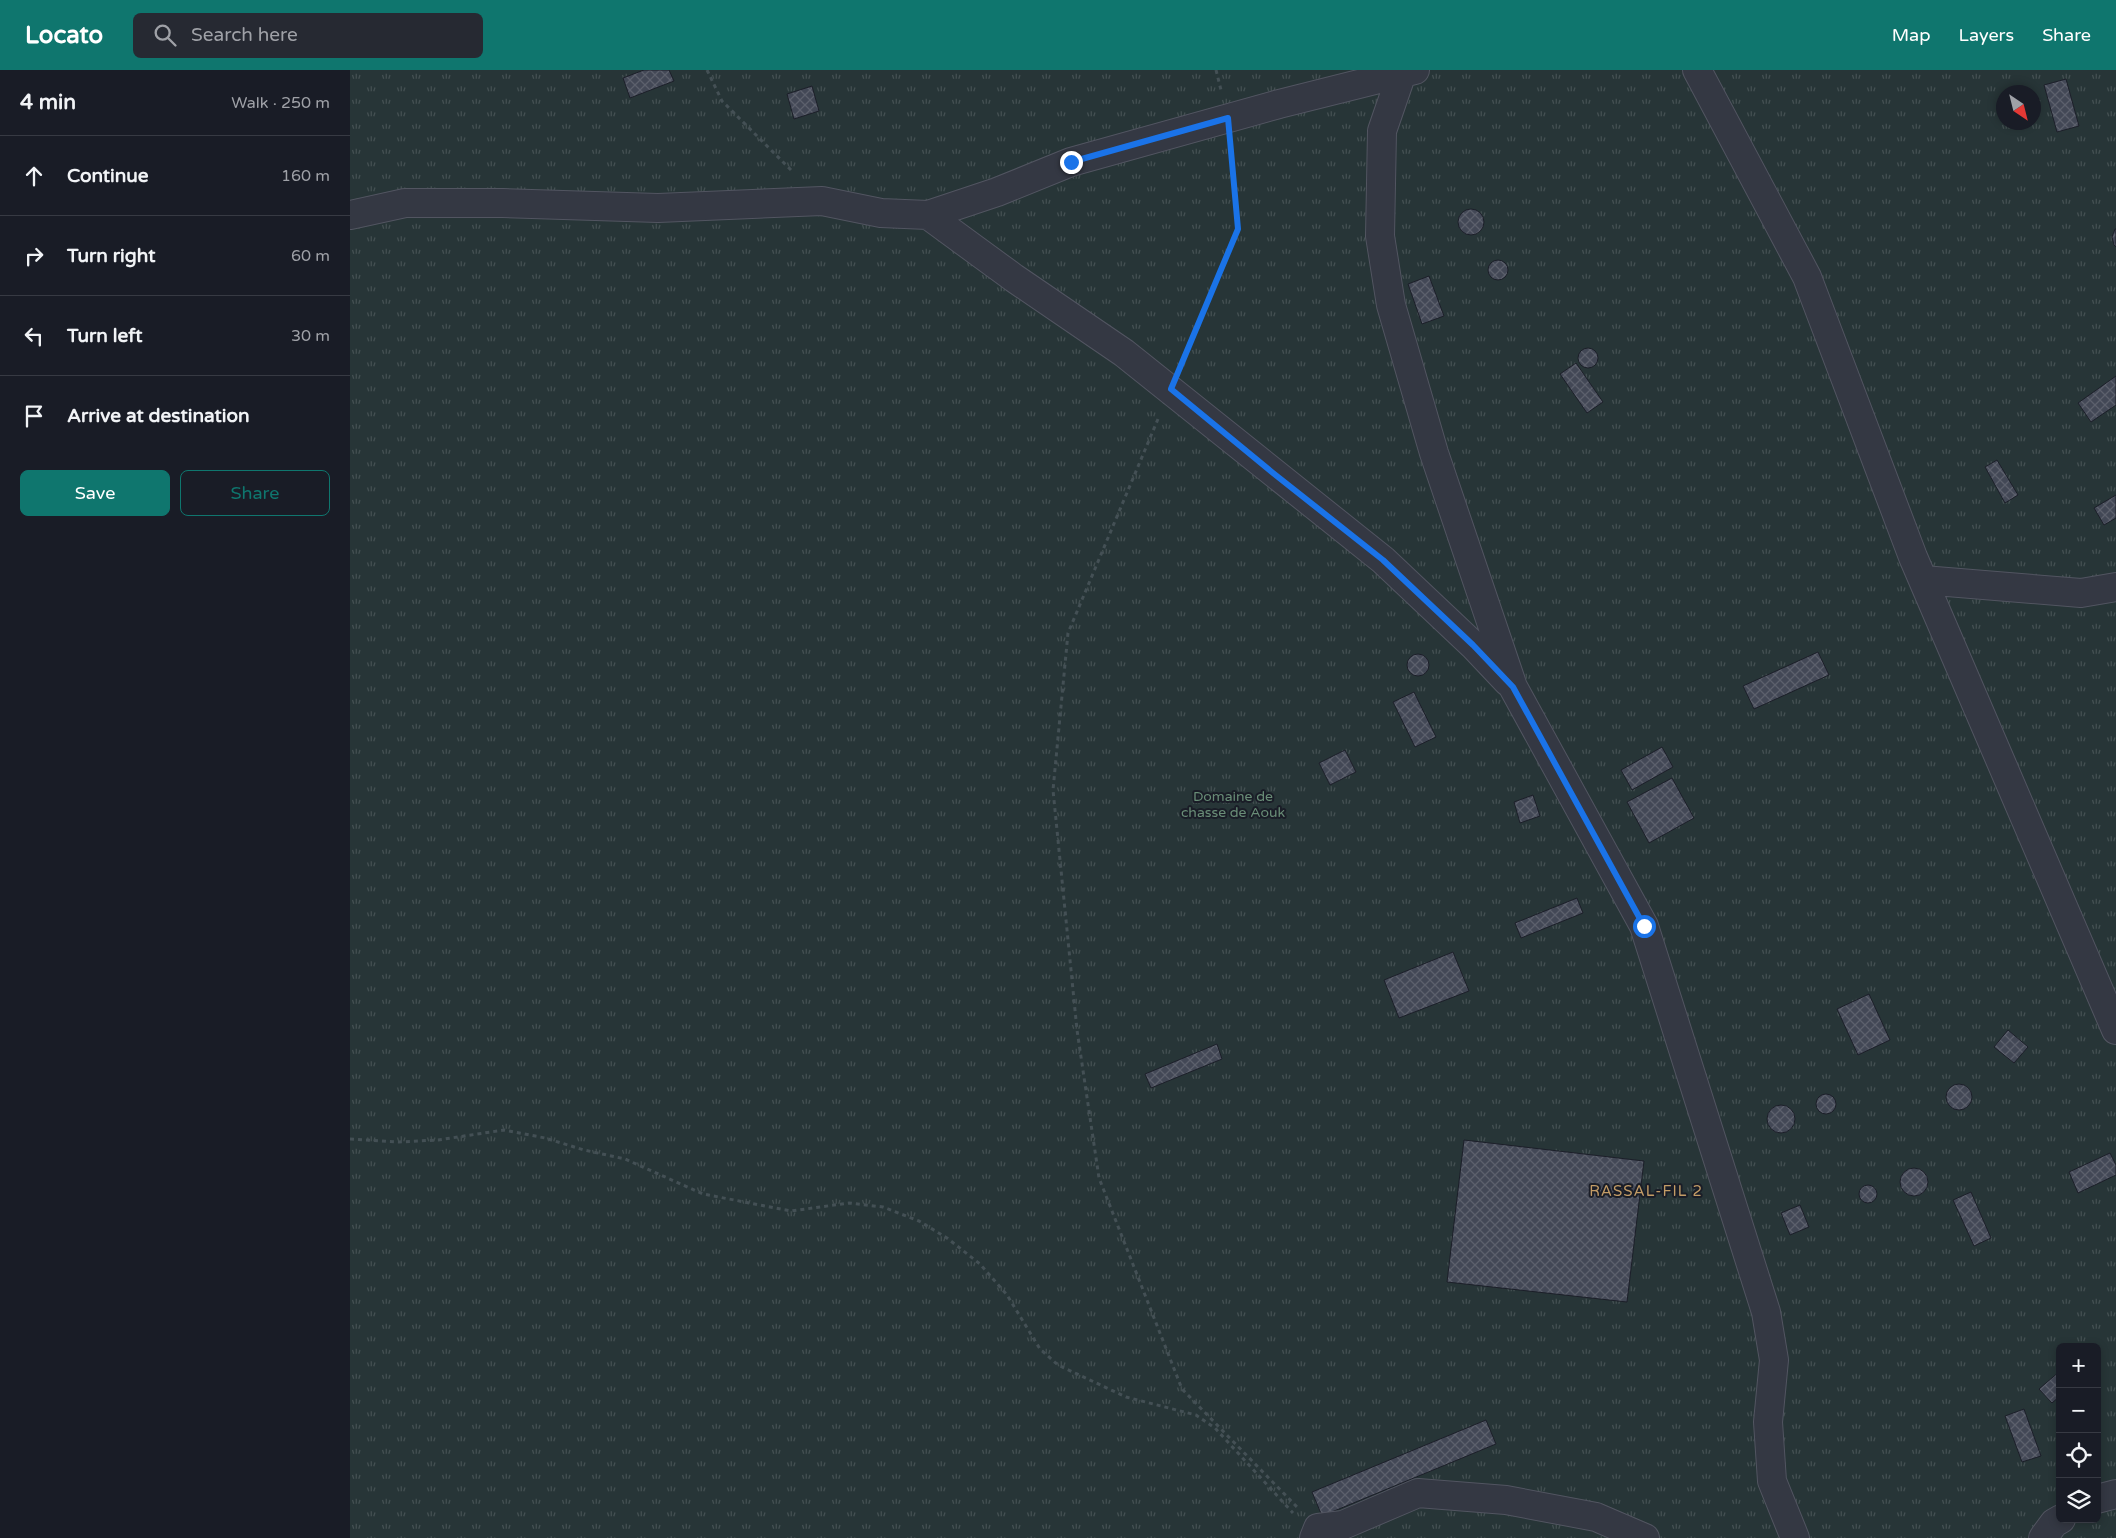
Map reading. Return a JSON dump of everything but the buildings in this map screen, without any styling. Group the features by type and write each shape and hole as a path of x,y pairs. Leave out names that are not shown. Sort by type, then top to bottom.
{"street":[{"path":"1697,70 1807,277 1923,580 2116,1030"},
{"path":"350,215 405,203 503,203 658,208 822,201 881,213 928,215 997,192 1071,162 1228,118 1406,72"},
{"path":"1406,72 1382,131 1380,236 1391,305 1434,453 1513,687 1644,926 1766,1312 1774,1360 1768,1422 1772,1480 1795,1538"},
{"path":"928,215 1014,278 1124,353 1383,560 1473,645 1513,687"},
{"path":"1923,580 2081,593 2116,587"},
{"path":"1316,1533 1343,1525 1418,1493 1506,1500 1596,1517 1645,1538"},
{"path":"2101,1498 2116,1494"},
{"path":"2043,1538 2056,1522"}],"path":[{"path":"707,70 722,101 822,201"},
{"path":"1216,70 1228,118 1238,229 1068,633 1053,790 1077,1030 1099,1178 1182,1389 1316,1533"},
{"path":"350,1139 409,1142 438,1140 504,1130 545,1138 584,1150 625,1159 704,1194 791,1211 849,1204 883,1207 919,1221 947,1238 980,1264 1007,1295 1040,1349 1058,1365 1126,1396 1196,1415 1215,1428 1296,1516 1316,1533"}],"green space":[{"name":"Domaine de chasse de Aouk","path":"350,70 2116,70 2116,1538 350,1538"}],"district":[{"name":"RASSAL-FIL 2","path":"1646,1191"}],"route":[{"path":"1071,162 1228,118 1238,229 1171,389 1383,560 1473,645 1513,687 1644,926"}]}
